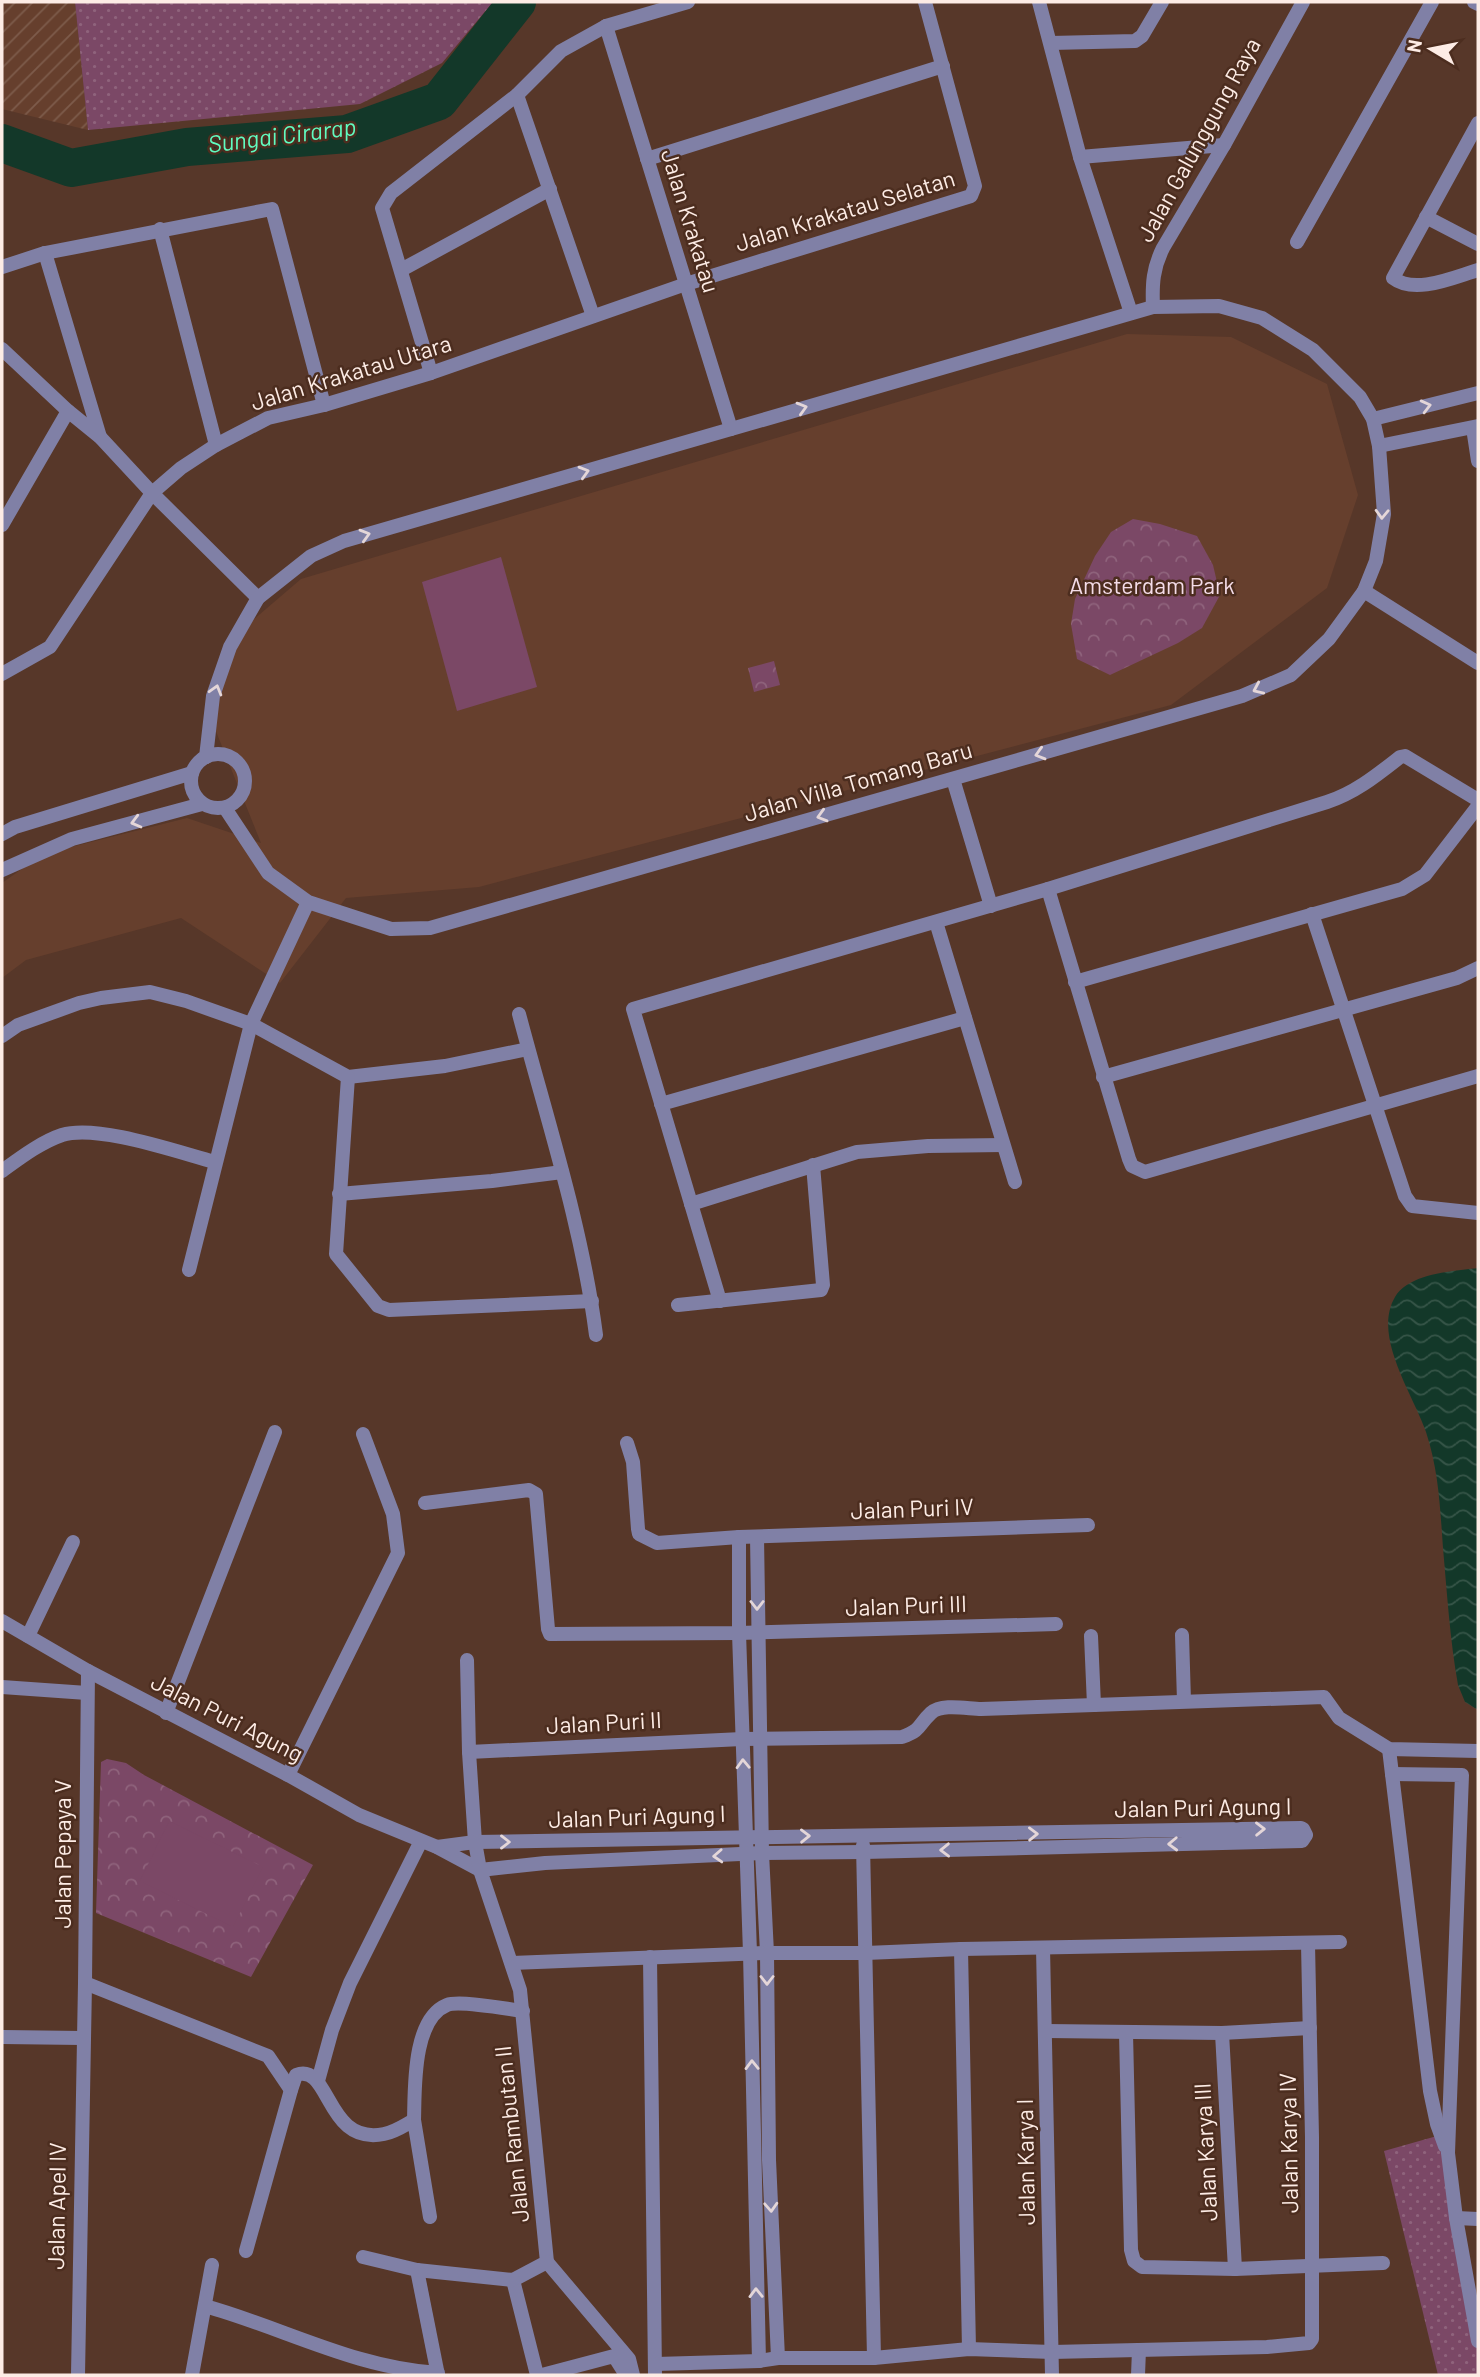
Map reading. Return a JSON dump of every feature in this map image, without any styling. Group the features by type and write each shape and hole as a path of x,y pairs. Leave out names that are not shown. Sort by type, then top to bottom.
{"street":[{"path":"430,373 382,208 391,193 517,95 561,51 606,26 688,2"},
{"path":"647,159 943,66 925,2"},
{"path":"1051,43 1135,41 1142,36 1162,2"},
{"name":"Jalan Galunggung Raya","path":"1153,307 1152,283 1155,265 1303,2"},
{"path":"1297,242 1432,2"},
{"path":"1042,5 1080,157 1131,313"},
{"name":"Jalan Krakatau","path":"606,26 731,429"},
{"name":"Jalan Krakatau Selatan","path":"686,284 971,196 975,191 943,66"},
{"path":"517,95 593,316"},
{"path":"1478,124 1393,278 1423,285 1478,270"},
{"path":"1080,157 1224,145"},
{"path":"401,270 550,189"},
{"path":"2,267 45,253 272,209 324,405"},
{"path":"1426,217 1478,244"},
{"path":"160,229 216,445"},
{"path":"45,253 100,437"},
{"name":"Jalan Krakatau Utara","path":"2,674 50,647 152,494 181,468 216,445 268,418 324,405 430,373 686,284"},
{"name":"Jalan Villa Tomang Baru","path":"206,757 213,696 230,647 258,598 311,556 344,541 1131,313 1153,307 1219,306 1262,318 1313,350 1360,397 1373,419 1379,446 1384,514 1376,561 1364,591 1329,639 1291,675 1242,696 430,928 391,929 308,902 268,873 225,808"},
{"path":"2,349 100,437 152,494 258,598"},
{"path":"1373,419 1478,393"},
{"path":"2,525 68,411"},
{"path":"1379,446 1476,427 1478,461"},
{"path":"1364,591 1478,663"},
{"path":"216,754 227,756 236,761 245,775 242,795 225,808 214,809 202,804 194,794 192,773 197,764 206,757 216,754"},
{"path":"720,1301 633,1009 1048,889 1343,797 1400,757 1405,756 1478,800"},
{"path":"2,834 15,827 192,773"},
{"path":"953,779 990,906"},
{"path":"2,870 72,839 202,804"},
{"path":"1075,982 1402,889 1425,875 1478,806"},
{"path":"1048,889 1129,1159 1132,1166 1144,1172 1478,1076"},
{"path":"189,1270 251,1024 308,902"},
{"path":"1312,914 1341,1009 1405,1196 1412,1206 1478,1213"},
{"path":"936,922 1015,1182"},
{"path":"1103,1077 1457,978 1478,968"},
{"path":"2,1036 18,1025 79,1003 150,992 186,1000 251,1024 348,1077 445,1066 528,1049"},
{"path":"519,1014 562,1172 592,1301 596,1335"},
{"path":"661,1104 965,1018"},
{"path":"348,1077 336,1254 383,1309 592,1301"},
{"path":"2,1171 62,1135 89,1133 131,1140 215,1162"},
{"path":"691,1204 857,1152 928,1146 1003,1145"},
{"path":"678,1305 821,1290 823,1285 813,1165"},
{"path":"339,1194 562,1172"},
{"path":"166,1713 275,1432"},
{"path":"288,1775 398,1553 393,1514 363,1434"},
{"path":"627,1443 633,1462 639,1534 657,1543 739,1537 739,1633 750,1953 759,2361"},
{"name":"Jalan Puri III","path":"425,1503 529,1490 536,1494 550,1634 757,1633 1056,1624"},
{"name":"Jalan Puri IV","path":"739,1537 1088,1525"},
{"path":"757,1537 769,2160 778,2358"},
{"path":"28,1636 73,1542"},
{"name":"Jalan Puri Agung","path":"2,1621 88,1671 359,1815 437,1847 480,1870"},
{"path":"1182,1635 1184,1701"},
{"path":"1091,1636 1094,1705"},
{"name":"Jalan Rambutan II","path":"467,1660 475,1842 480,1870 512,1963 523,2011 547,2262"},
{"name":"Jalan Pepaya V","path":"82,2038 85,1983 88,1671"},
{"path":"2,1687 87,1693"},
{"name":"Jalan Puri II","path":"469,1752 742,1739 902,1737 916,1731 932,1713 942,1708 981,1709 1324,1697 1339,1718 1389,1749"},
{"path":"1448,2153 1433,2108 1389,1749 1478,1751"},
{"path":"1392,1774 1462,1775 1448,2153 1456,2218 1478,2341"},
{"name":"Jalan Puri Agung I","path":"437,1847 475,1842 863,1836 1112,1839 1302,1841 1306,1835 1301,1828 1112,1839 864,1852 762,1853 545,1863 480,1870"},
{"path":"863,1836 874,2358"},
{"path":"318,2081 332,2030 350,1983 421,1841"},
{"path":"512,1963 750,1953 866,1953 1340,1942"},
{"name":"Jalan Karya IV","path":"1139,2350 1267,2347 1310,2342 1313,2266 1308,1944"},
{"name":"Jalan Karya I","path":"1043,1948 1052,2375"},
{"path":"961,1949 969,2349"},
{"path":"650,1956 655,2370 778,2358 874,2358 969,2349 1052,2352 1139,2350 1138,2375"},
{"path":"85,1983 268,2056 291,2090"},
{"path":"430,2217 414,2120 415,2064 434,2014 449,2004 523,2011"},
{"path":"1046,2031 1222,2033 1310,2028"},
{"path":"1126,2033 1131,2250 1134,2261 1142,2267 1236,2269 1383,2263"},
{"name":"Jalan Karya III","path":"1222,2033 1236,2269"},
{"path":"2,2037 82,2038"},
{"name":"Jalan Apel IV","path":"78,2375 82,2038"},
{"path":"246,2251 296,2075 308,2074 318,2081 339,2119 359,2132 382,2135 414,2120"},
{"path":"753,2160 769,2160"},
{"path":"1456,2218 1478,2219"},
{"path":"363,2257 417,2270 513,2280 547,2262 619,2346 629,2360 633,2375"},
{"path":"192,2375 212,2265"},
{"path":"205,2306 338,2354 379,2365 438,2374 417,2270"},
{"path":"513,2280 539,2375 614,2356 625,2375"}],"shaded area":[{"path":"2,2 75,2 88,130 2,109"},
{"path":"1127,334 1231,337 1327,384 1358,495 1327,588 1171,705 479,887 346,898 280,983 181,918 26,960 2,978 2,883 43,854 187,818 261,843 211,719 238,633 301,579"}],"green space":[{"path":"75,2 493,2 442,63 360,104 88,130"},
{"name":"Amsterdam Park","path":"1133,519 1197,536 1213,565 1220,595 1202,628 1178,643 1110,675 1077,659 1071,624 1075,599 1095,556 1111,532"},
{"path":"501,557 537,687 457,711 422,582"},
{"path":"774,661 780,685 754,692 748,668"},
{"path":"107,1759 126,1763 313,1865 251,1977 96,1913 101,1762"},
{"path":"169,1821 263,1867 233,1927 140,1881"},
{"path":"1444,2134 1478,2350 1478,2375 1438,2375 1384,2151"}],"water":[{"path":"1478,1268 1478,1710 1465,1702 1458,1685 1434,1461 1426,1432 1397,1365 1388,1329 1389,1312 1395,1297 1410,1283 1445,1272"}],"waterway":[{"name":"Sungai Cirarap","path":"2,143 71,168 187,147 347,134 439,101 517,2"}]}
